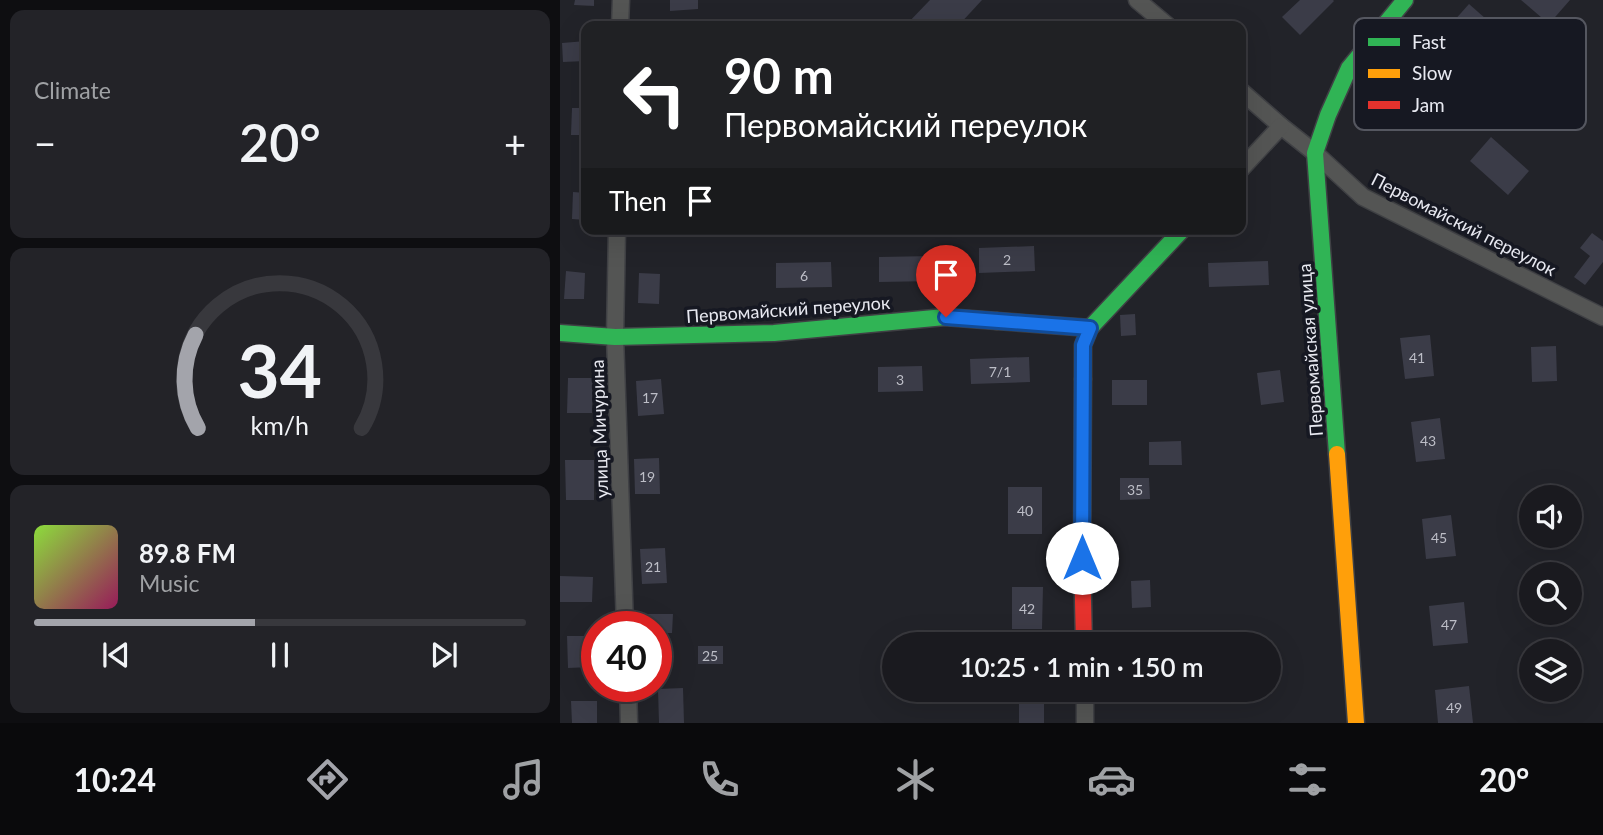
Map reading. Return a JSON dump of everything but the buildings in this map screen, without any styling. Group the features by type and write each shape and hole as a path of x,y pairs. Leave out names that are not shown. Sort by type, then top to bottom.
{"street":[{"path":"620,21 621,0"},
{"path":"1137,0 1162,21"},
{"name":"Первомайская улица","path":"1390,18 1405,0"},
{"name":"Первомайская улица","path":"1354,62 1328,115 1315,153 1356,723"},
{"name":"Первомайский переулок","path":"1246,95 1363,197 1603,317"},
{"path":"1246,164 1281,126"},
{"name":"улица Мичурина","path":"617,235 615,337 624,611"},
{"path":"1084,632 1083,345 1090,328 1177,235"},
{"name":"Первомайский переулок","path":"560,333 615,337 774,333 946,317 1090,328"},
{"path":"628,702 629,723"},
{"path":"1085,702 1085,723"}],"traffic: fast":[{"path":"1390,18 1405,0"},
{"path":"1337,454 1315,153 1328,115 1354,62"},
{"path":"1083,379 1083,345 1090,328 1177,235"},
{"path":"560,333 615,337 774,333 945,317 997,321"}],"traffic: slow":[{"path":"997,321 1090,328"},
{"path":"1337,454 1356,723"}],"traffic: jam":[{"path":"1083,379 1084,632"}],"route":[{"path":"946,317 1090,328 1083,345 1082,558"}]}
